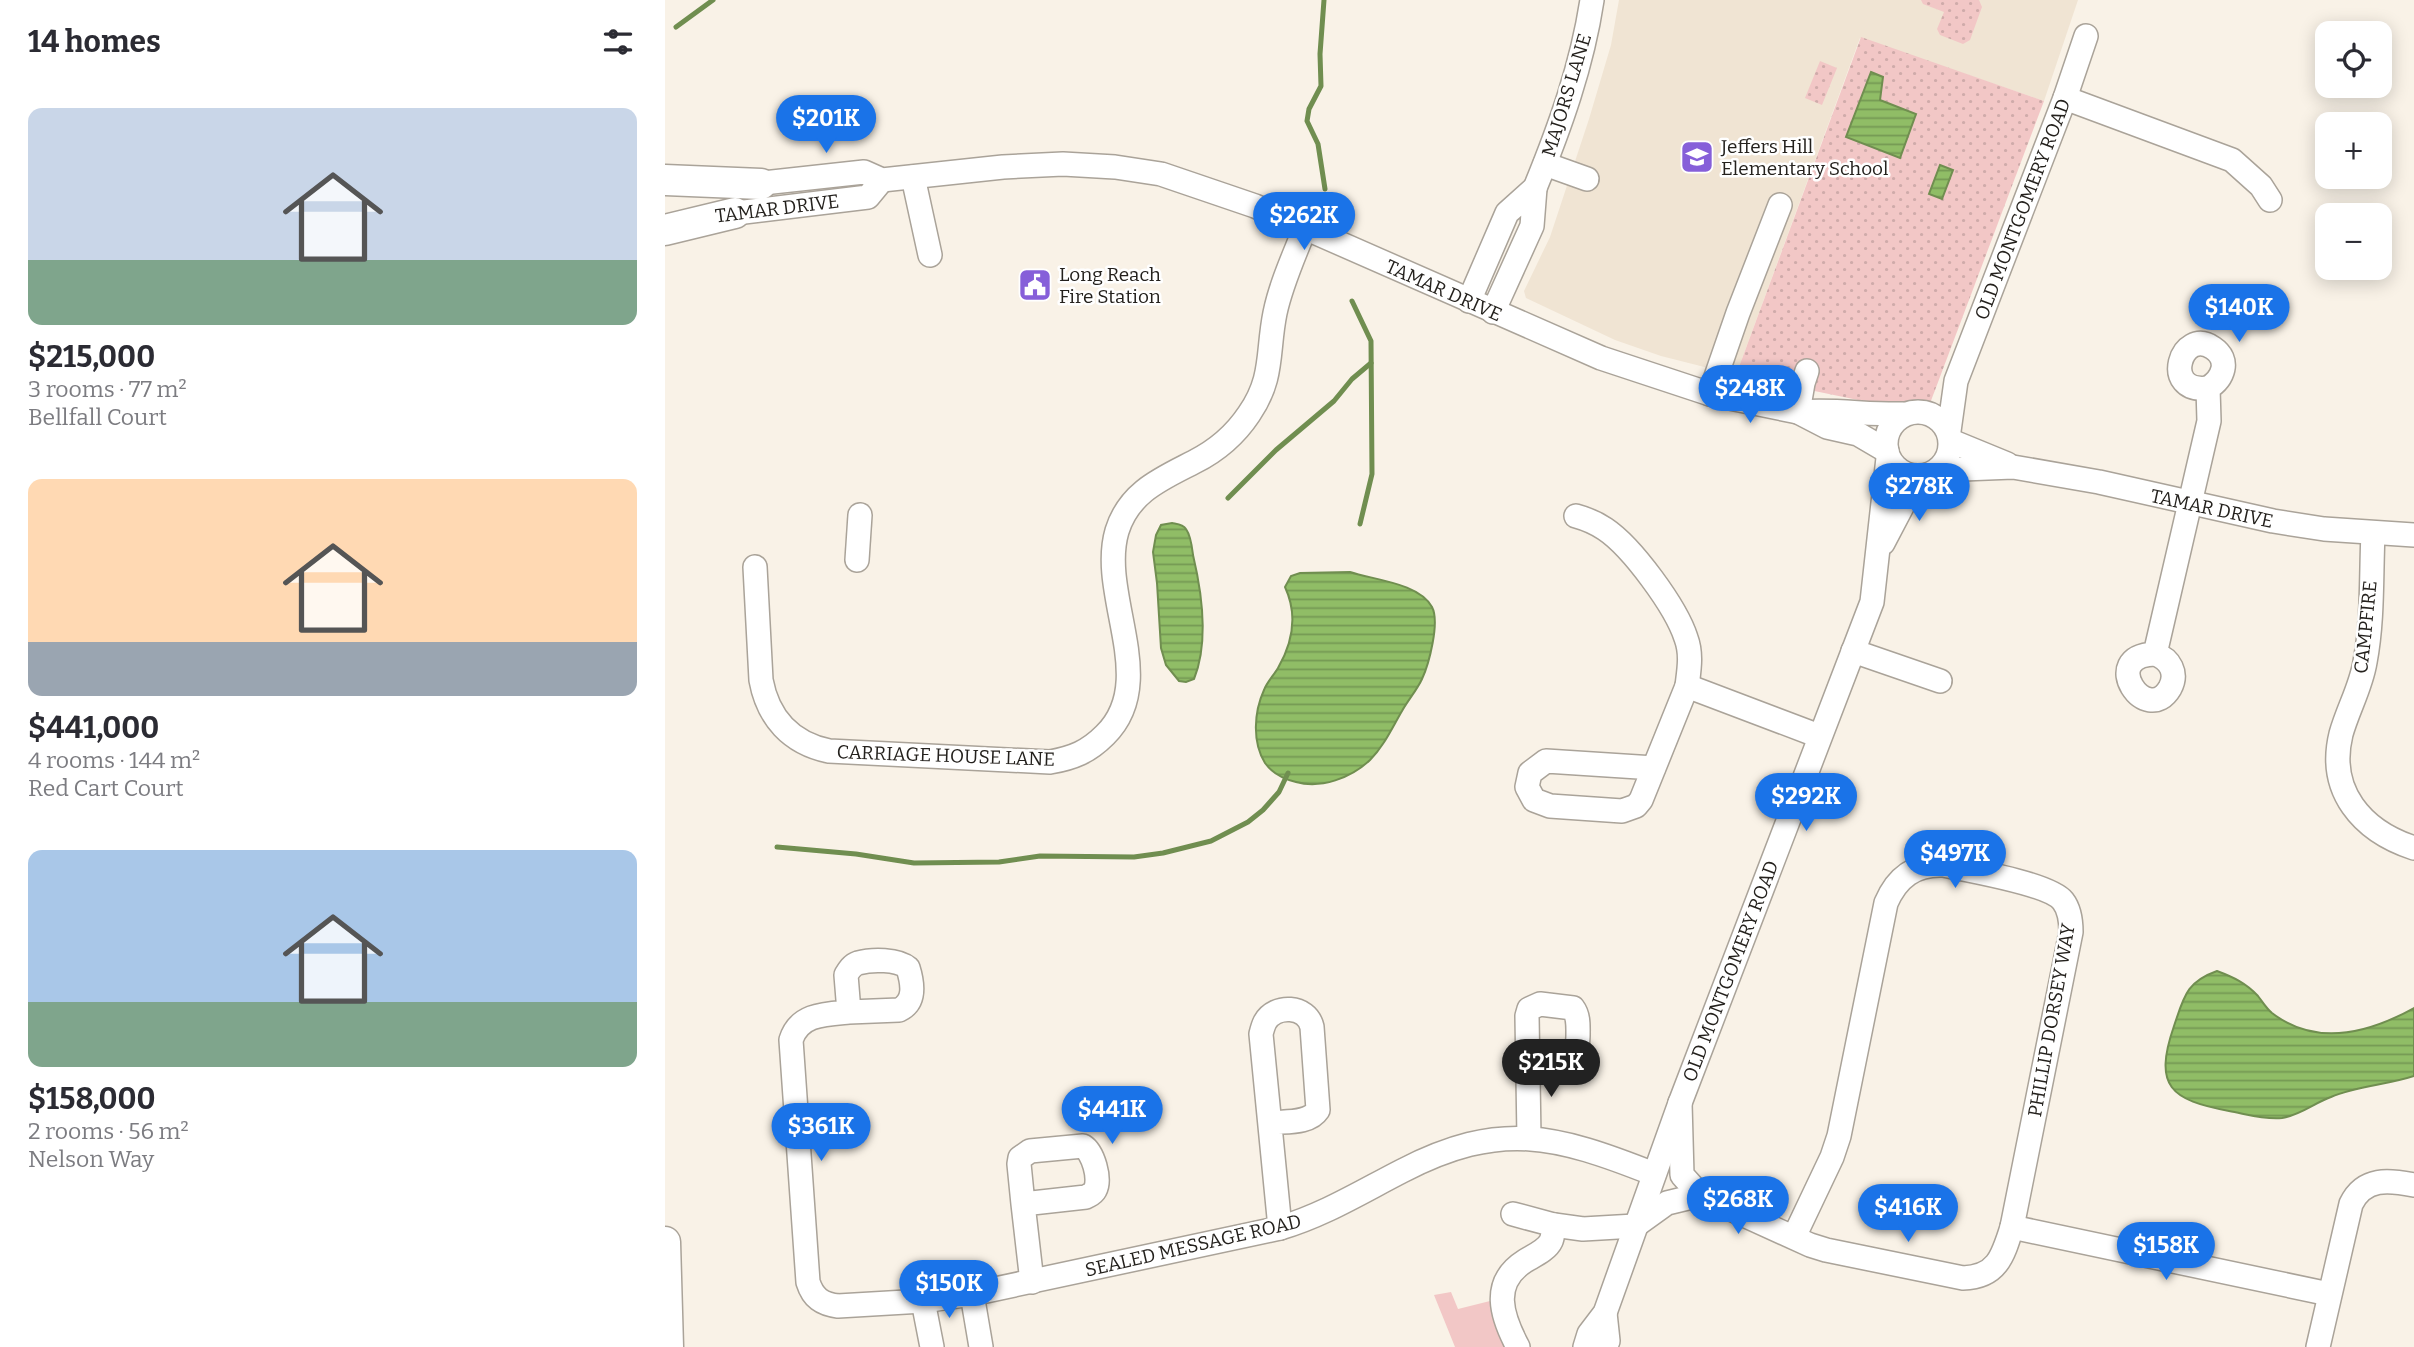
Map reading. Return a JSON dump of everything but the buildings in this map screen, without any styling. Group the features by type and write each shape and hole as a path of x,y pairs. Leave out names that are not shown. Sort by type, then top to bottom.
{"main road":[{"path":"665,180 761,184"},
{"path":"665,230 735,213"},
{"path":"665,1242 668,1347"}],"street":[{"name":"MAJORS LANE","path":"1493,312 1532,226 1535,188 1566,110 1581,57 1592,0"},
{"name":"OLD MONTGOMERY ROAD","path":"1950,436 1956,381 2065,98 2086,36"},
{"path":"2065,98 2232,160 2261,186 2270,200"},
{"name":"TAMAR DRIVE","path":"665,192 864,172 882,180 1054,164 1115,167 1161,174 1206,187 1305,228 1601,358 1710,394 1798,412 1827,427 1859,434 1888,454"},
{"path":"1545,164 1587,179"},
{"path":"913,177 930,255"},
{"name":"TAMAR DRIVE","path":"665,221 868,197 882,180"},
{"name":"MAJORS LANE","path":"1469,301 1507,213 1535,188"},
{"path":"1710,394 1780,205"},
{"name":"CARRIAGE HOUSE LANE","path":"755,568 764,696 779,724 814,748 829,751 1050,762 1084,753 1113,728 1128,694 1129,676 1115,571 1117,531 1135,499 1167,474 1194,462 1236,433 1251,411 1262,391 1269,369 1275,313 1305,228"},
{"path":"1798,412 1807,372"},
{"path":"1909,413 1936,416 1950,436 1949,454 1933,472 1909,475 1899,470 1888,454 1888,431 1909,413 1949,389 1956,381"},
{"path":"2155,654 2209,421 2208,388"},
{"name":"TAMAR DRIVE","path":"1798,412 1828,409 1861,415 1909,413"},
{"name":"TAMAR DRIVE","path":"1950,436 2013,467"},
{"name":"OLD MONTGOMERY ROAD","path":"1585,1347 1590,1334 1605,1313 1679,1103 1872,602 1888,454"},
{"name":"TAMAR DRIVE","path":"1933,472 2013,467 2099,482 2285,523 2414,535"},
{"name":"OLD MONTGOMERY ROAD","path":"1879,549 1905,501 1933,472"},
{"path":"857,560 860,515"},
{"path":"1576,516 1591,521 1622,544 1667,601 1687,639 1690,666 1687,686 1654,768 1641,800 1630,809 1622,811 1550,806 1534,800 1527,787 1530,773 1546,761 1654,768"},
{"name":"CAMPFIRE","path":"2373,533 2365,664 2340,738 2340,774 2344,790 2361,817 2383,836 2414,848"},
{"path":"1853,651 1940,681"},
{"path":"1687,686 1819,736"},
{"name":"PHILLIP DORSEY WAY","path":"1700,1195 1794,1237 1826,1250 1963,1278 1976,1278 1989,1272 2004,1252 2013,1227 2071,932 2071,918 2063,900 2047,889 1929,864 1906,874 1891,891 1839,1136 1832,1157 1794,1237"},
{"path":"1270,1123 1308,1119 1318,1110 1312,1027 1310,1018 1298,1010 1282,1011 1271,1016 1265,1022 1261,1034 1280,1228"},
{"name":"SEALED MESSAGE ROAD","path":"849,1012 820,1014 810,1018 794,1031 791,1040 808,1282 816,1298 827,1304 838,1306 923,1301 972,1294 1280,1228 1334,1207 1429,1157 1484,1141 1529,1138 1583,1147 1654,1174"},
{"path":"1529,1061 1529,1138"},
{"path":"1513,1214 1554,1225 1583,1228 1635,1226 1667,1203 1700,1195 1682,1175 1679,1103"},
{"path":"2318,1347 2355,1195 2379,1181 2390,1180 2414,1185"},
{"path":"1023,1204 1032,1282"},
{"path":"1518,1347 1506,1326 1502,1292 1521,1264 1551,1242 1554,1225"},
{"path":"2013,1227 2329,1294"},
{"path":"972,1294 981,1347"},
{"path":"923,1301 932,1347"},
{"name":"OLD MONTGOMERY ROAD","path":"1605,1313 1608,1340 1605,1347"}],"shaded area":[{"name":"Jeffers Hill Elementary School","path":"1619,0 2078,0 2044,101 1860,38 1736,375 1661,356 1615,340 1526,298 1524,291 1550,237 1589,119 1611,45"},
{"path":"1921,0 1979,0 1982,7 1970,40 1963,44 1940,35 1937,29 1944,12 1923,4"},
{"path":"1861,37 2044,101 1926,414 1736,375"},
{"path":"1820,61 1837,68 1822,105 1805,98"},
{"path":"1871,72 1883,77 1880,100 1916,114 1900,158 1846,137"},
{"path":"1940,165 1953,170 1942,199 1929,194"},
{"path":"1172,523 1183,526 1189,535 1203,617 1199,665 1194,679 1186,682 1179,681 1166,665 1161,648 1153,552 1161,525"},
{"path":"1350,572 1407,587 1426,599 1432,607 1435,622 1430,654 1420,683 1384,743 1370,760 1345,777 1325,783 1296,782 1268,767 1261,755 1256,736 1256,717 1261,699 1283,658 1292,628 1291,608 1285,587 1291,576 1300,573"},
{"path":"2217,971 2249,987 2272,1013 2289,1024 2306,1030 2343,1033 2361,1030 2414,1008 2414,1076 2341,1093 2282,1118 2262,1117 2193,1102 2172,1087 2167,1077 2168,1047 2188,992 2199,980"},
{"path":"1451,1292 1458,1309 1494,1300 1514,1347 1455,1347 1434,1295"}],"waterway":[{"path":"676,27 713,0"},
{"path":"1324,0 1320,54 1321,86 1309,109 1307,121 1318,144 1325,189"},
{"path":"1352,301 1371,341 1372,474 1360,524"},
{"path":"1228,498 1276,450 1334,401 1352,379 1371,363"},
{"path":"777,847 856,854 914,863 999,862 1040,856 1134,857 1163,853 1211,841 1248,822 1279,792 1288,773"}],"place":[{"name":"Jeffers Hill Elementary School","path":"1697,157"},
{"name":"Long Reach Fire Station","path":"1035,285"}]}
